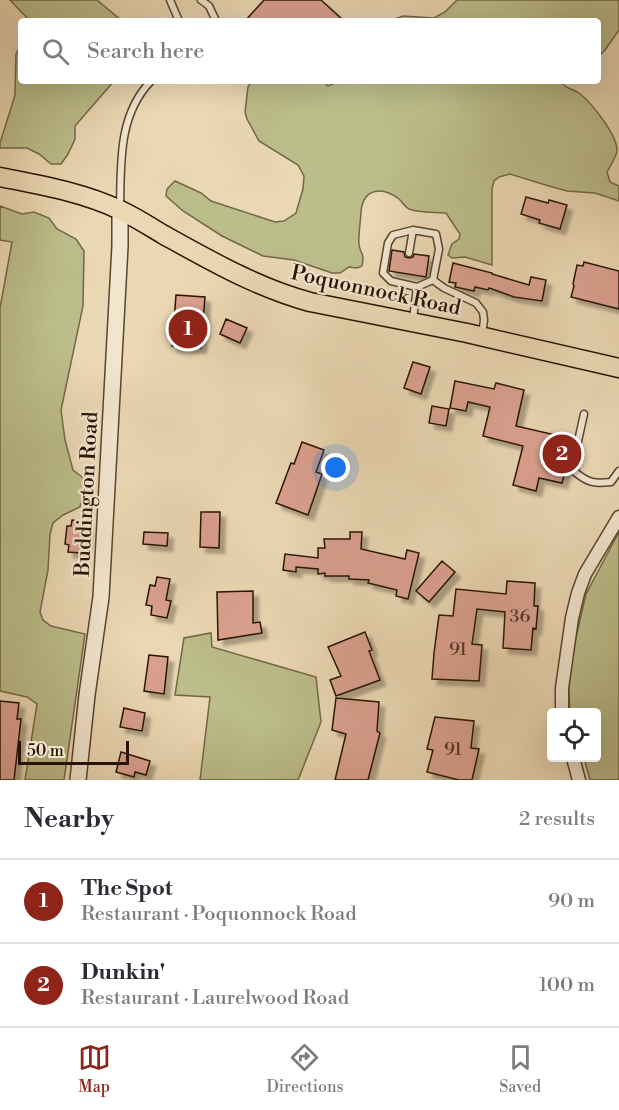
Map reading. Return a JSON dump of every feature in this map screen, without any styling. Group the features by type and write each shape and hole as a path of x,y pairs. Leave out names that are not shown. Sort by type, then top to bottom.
{"main road":[{"name":"Poquonnock Road","path":"0,177 69,192 101,202 253,282 310,302 413,322 619,368"}],"street":[{"name":"Buddington Road","path":"78,780 101,597 118,294 120,210"},
{"path":"562,708 562,688 578,593 585,574 619,517"},
{"path":"574,762 579,780"}],"lane":[{"path":"170,0 179,18"},
{"path":"201,0 209,6 215,18"},
{"path":"120,210 124,135 138,98 150,84"},
{"path":"409,253 413,231"},
{"path":"413,231 436,234 439,249 433,280 417,287 391,281 383,273 388,243 393,235 413,231"},
{"path":"405,284 406,274"},
{"path":"433,280 444,288 477,303 483,312 484,320 481,337"},
{"path":"413,322 417,287"},
{"path":"584,414 574,459 575,472 584,479 597,484 611,482 619,471"}],"green space":[{"path":"10,0 97,0 118,18 27,18"},
{"path":"457,0 619,0 619,30 601,54 601,18 434,18 445,12"},
{"path":"403,16 434,18 398,18"},
{"path":"18,50 18,84 111,84 75,126 75,139 61,164 51,164 27,148 0,148 15,95"},
{"path":"250,84 326,84 328,86 333,84 563,84 579,93 590,104 613,137 617,151 607,172 610,182 619,186 619,201 595,193 567,191 510,174 499,177 494,181 492,189 492,265 465,257 452,258 448,255 452,244 459,239 460,234 446,213 413,210 393,195 381,191 370,193 363,203 359,241 363,255 362,266 349,267 340,273 332,273 294,260 263,256 222,236 183,211 166,196 167,189 175,181 201,193 211,201 275,222 284,221 296,213 304,176 298,165 259,141 245,112"},
{"path":"0,206 22,214 34,212 49,218 57,229 76,239 84,251 83,306 61,410 65,440 73,470 86,480 80,507 53,523 50,534 48,570 40,612 43,620 51,626 85,634 64,780 25,780 37,704 27,697 0,691 0,308 12,242 0,240"},
{"path":"619,532 619,780 590,780 585,762 601,762 601,708 570,708 568,672 586,594"},
{"path":"211,633 212,647 316,677 321,722 298,780 200,780 210,697 175,695 184,638"}],"building":[{"path":"264,0 321,0 341,18 248,18"},
{"path":"526,197 567,205 560,229 539,223 540,220 521,214"},
{"path":"392,250 404,252 405,257 409,258 414,254 429,256 426,277 389,271"},
{"path":"584,262 619,271 619,309 571,297 577,265 583,266"},
{"path":"453,263 529,285 531,277 546,280 542,301 514,297 489,288 488,290 475,287 474,291 455,287 456,283 449,282"},
{"path":"176,295 205,297 201,348 172,346"},
{"path":"226,319 247,328 240,343 220,334"},
{"path":"413,362 430,367 421,394 404,388"},
{"path":"455,381 494,389 496,383 524,390 516,426 573,439 562,483 539,478 536,491 513,485 523,446 483,436 490,407 468,402 466,411 450,408"},
{"path":"432,406 449,409 446,426 429,423"},
{"path":"302,442 324,450 316,472 322,474 308,515 276,503 291,463 294,464"},
{"path":"201,512 220,512 219,548 200,547"},
{"path":"72,520 85,522 85,528 87,528 85,546 82,546 81,553 68,552 69,545 65,544 67,526 71,526"},
{"path":"144,532 168,533 167,546 143,544"},
{"path":"350,532 362,532 361,549 405,559 407,550 419,553 408,599 396,596 397,590 368,583 369,580 349,579 349,576 325,576 325,573 318,574 318,569 296,567 296,572 283,570 285,554 318,558 318,548 325,548 324,539 350,539"},
{"path":"442,561 455,572 429,602 416,591"},
{"path":"157,577 170,579 166,600 171,601 167,618 151,615 152,606 146,605 150,585 155,586"},
{"path":"507,581 535,583 534,606 538,606 531,650 503,648 505,612 477,609 472,644 482,645 479,681 432,679 439,615 453,616 456,589 506,594"},
{"path":"253,591 253,623 260,622 262,633 218,640 217,592"},
{"path":"365,632 372,650 369,651 380,680 336,696 330,680 341,676 328,647"},
{"path":"149,655 168,657 164,694 144,691"},
{"path":"336,698 379,702 377,731 380,733 368,780 335,780 346,734 332,730"},
{"path":"0,701 19,703 17,719 21,719 14,780 0,780"},
{"path":"124,708 145,713 142,731 120,727"},
{"path":"435,717 474,721 471,748 479,749 472,780 459,780 427,772 433,750 427,749"},
{"path":"121,752 150,761 146,775 135,772 134,777 116,772"}],"place":[{"name":"The Spot","path":"188,329"},
{"name":"Dunkin'","path":"562,454"}]}
